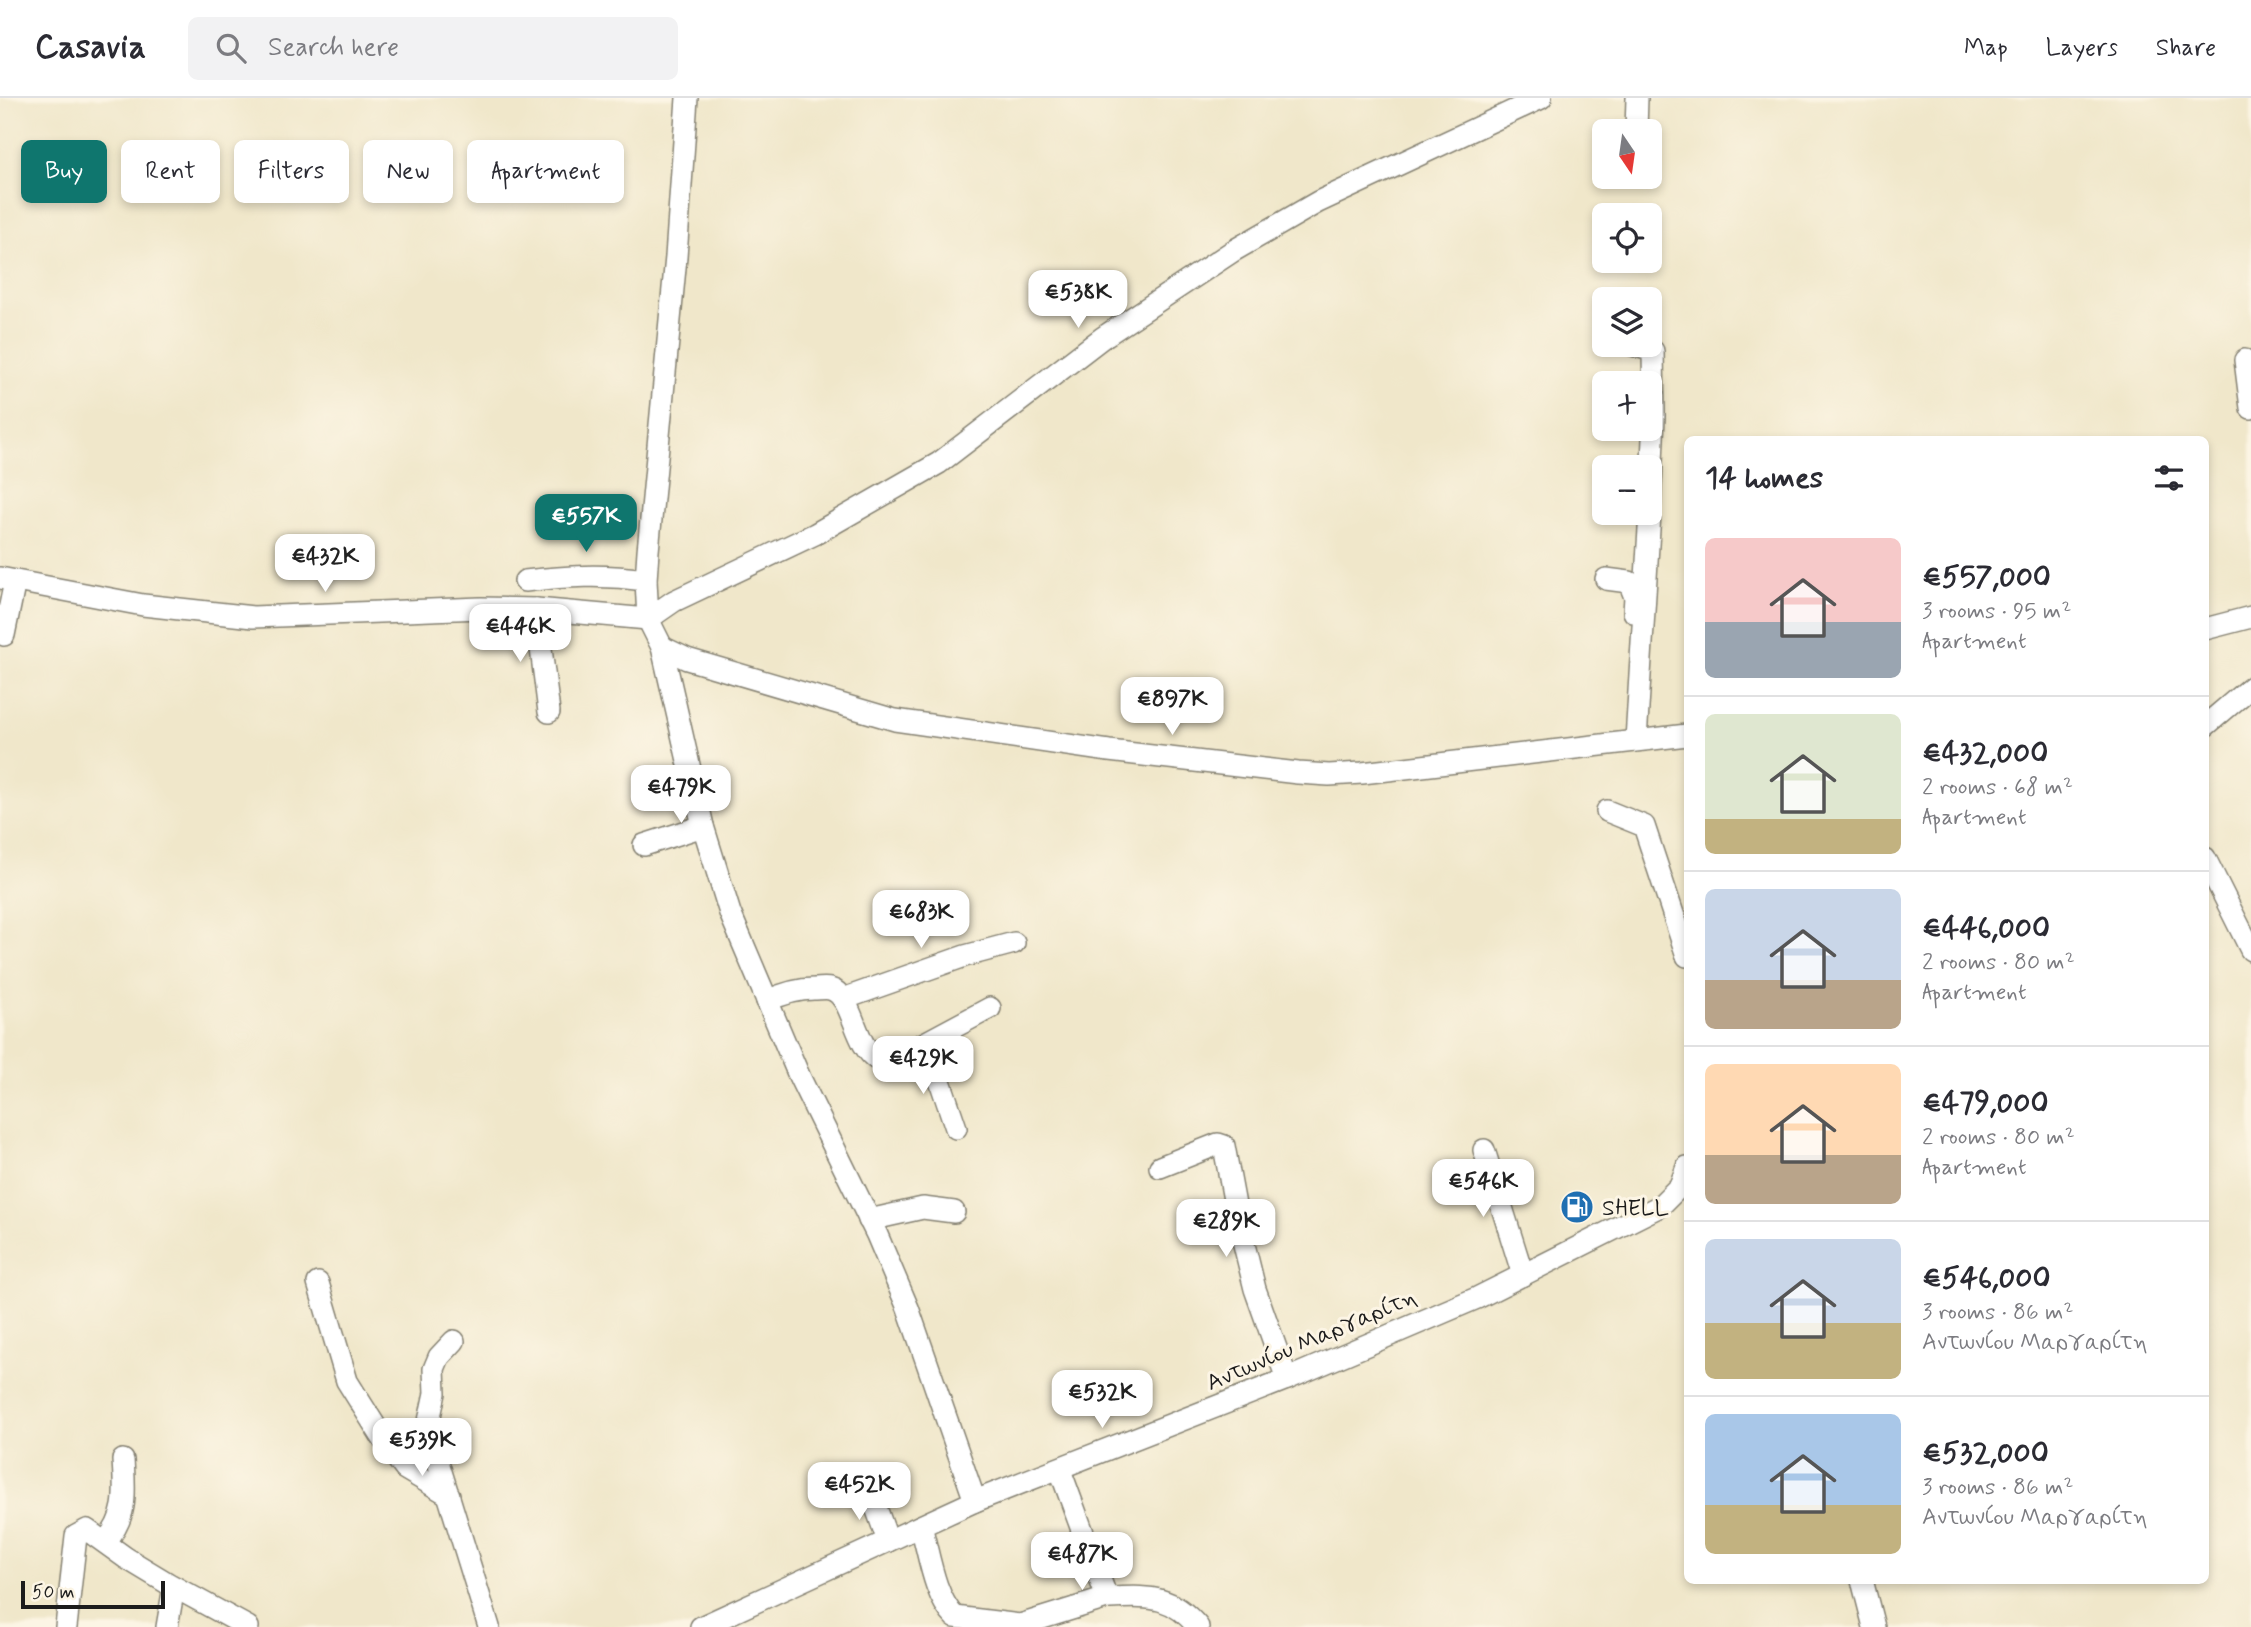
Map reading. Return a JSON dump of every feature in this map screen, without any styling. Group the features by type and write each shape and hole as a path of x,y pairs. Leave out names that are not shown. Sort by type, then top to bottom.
{"street":[{"path":"687,98 676,257 646,580 648,619 662,647 703,826 730,913 800,1078 869,1220 908,1308 975,1501"},
{"path":"4,635 8,580 143,605 254,617 481,608 536,609 648,619 674,601 815,534 939,463 1102,338 1233,251 1318,202 1541,98"},
{"path":"1636,119 1637,98"},
{"path":"1652,455 1653,357"},
{"path":"2245,360 2251,408"},
{"path":"1631,741 1649,525"},
{"path":"525,581 575,575 613,575 646,580"},
{"path":"1606,579 1629,582 1635,597 1631,741"},
{"path":"536,609 550,712"},
{"path":"2209,628 2251,617"},
{"path":"662,647 687,659 895,720 1109,751 1298,773 1362,773 1684,735"},
{"path":"2209,723 2251,687"},
{"path":"1607,811 1644,826 1684,947"},
{"path":"644,845 703,826"},
{"path":"2209,866 2251,950"},
{"path":"843,999 965,956 1014,943"},
{"path":"766,1001 784,993 805,989 831,989 843,999 869,1055 877,1060 914,1049 990,1008"},
{"path":"914,1049 938,1075 956,1128"},
{"path":"1160,1167 1218,1144 1224,1146 1237,1216 1255,1289 1287,1379"},
{"path":"1484,1150 1522,1275"},
{"name":"Αντωνίου Μαργαρίτη","path":"701,1627 726,1621 975,1501 1287,1379 1477,1298 1660,1206 1680,1186 1684,1175"},
{"path":"869,1220 923,1208 954,1212"},
{"path":"318,1283 347,1381 405,1469 449,1495"},
{"path":"454,1341 439,1357 434,1369 435,1393 429,1421 430,1436 489,1627"},
{"path":"105,1542 116,1531 121,1517 125,1492 123,1460"},
{"path":"1060,1470 1107,1598"},
{"path":"869,1488 888,1541"},
{"path":"921,1526 939,1588 948,1611 955,1617 1020,1626 1107,1598 1151,1597 1170,1602 1198,1627"},
{"path":"66,1627 76,1535 87,1530 174,1587 248,1627"},
{"path":"1863,1584 1874,1627"},
{"path":"167,1627 174,1587"}],"place":[{"name":"SHELL","path":"1577,1207"}]}
